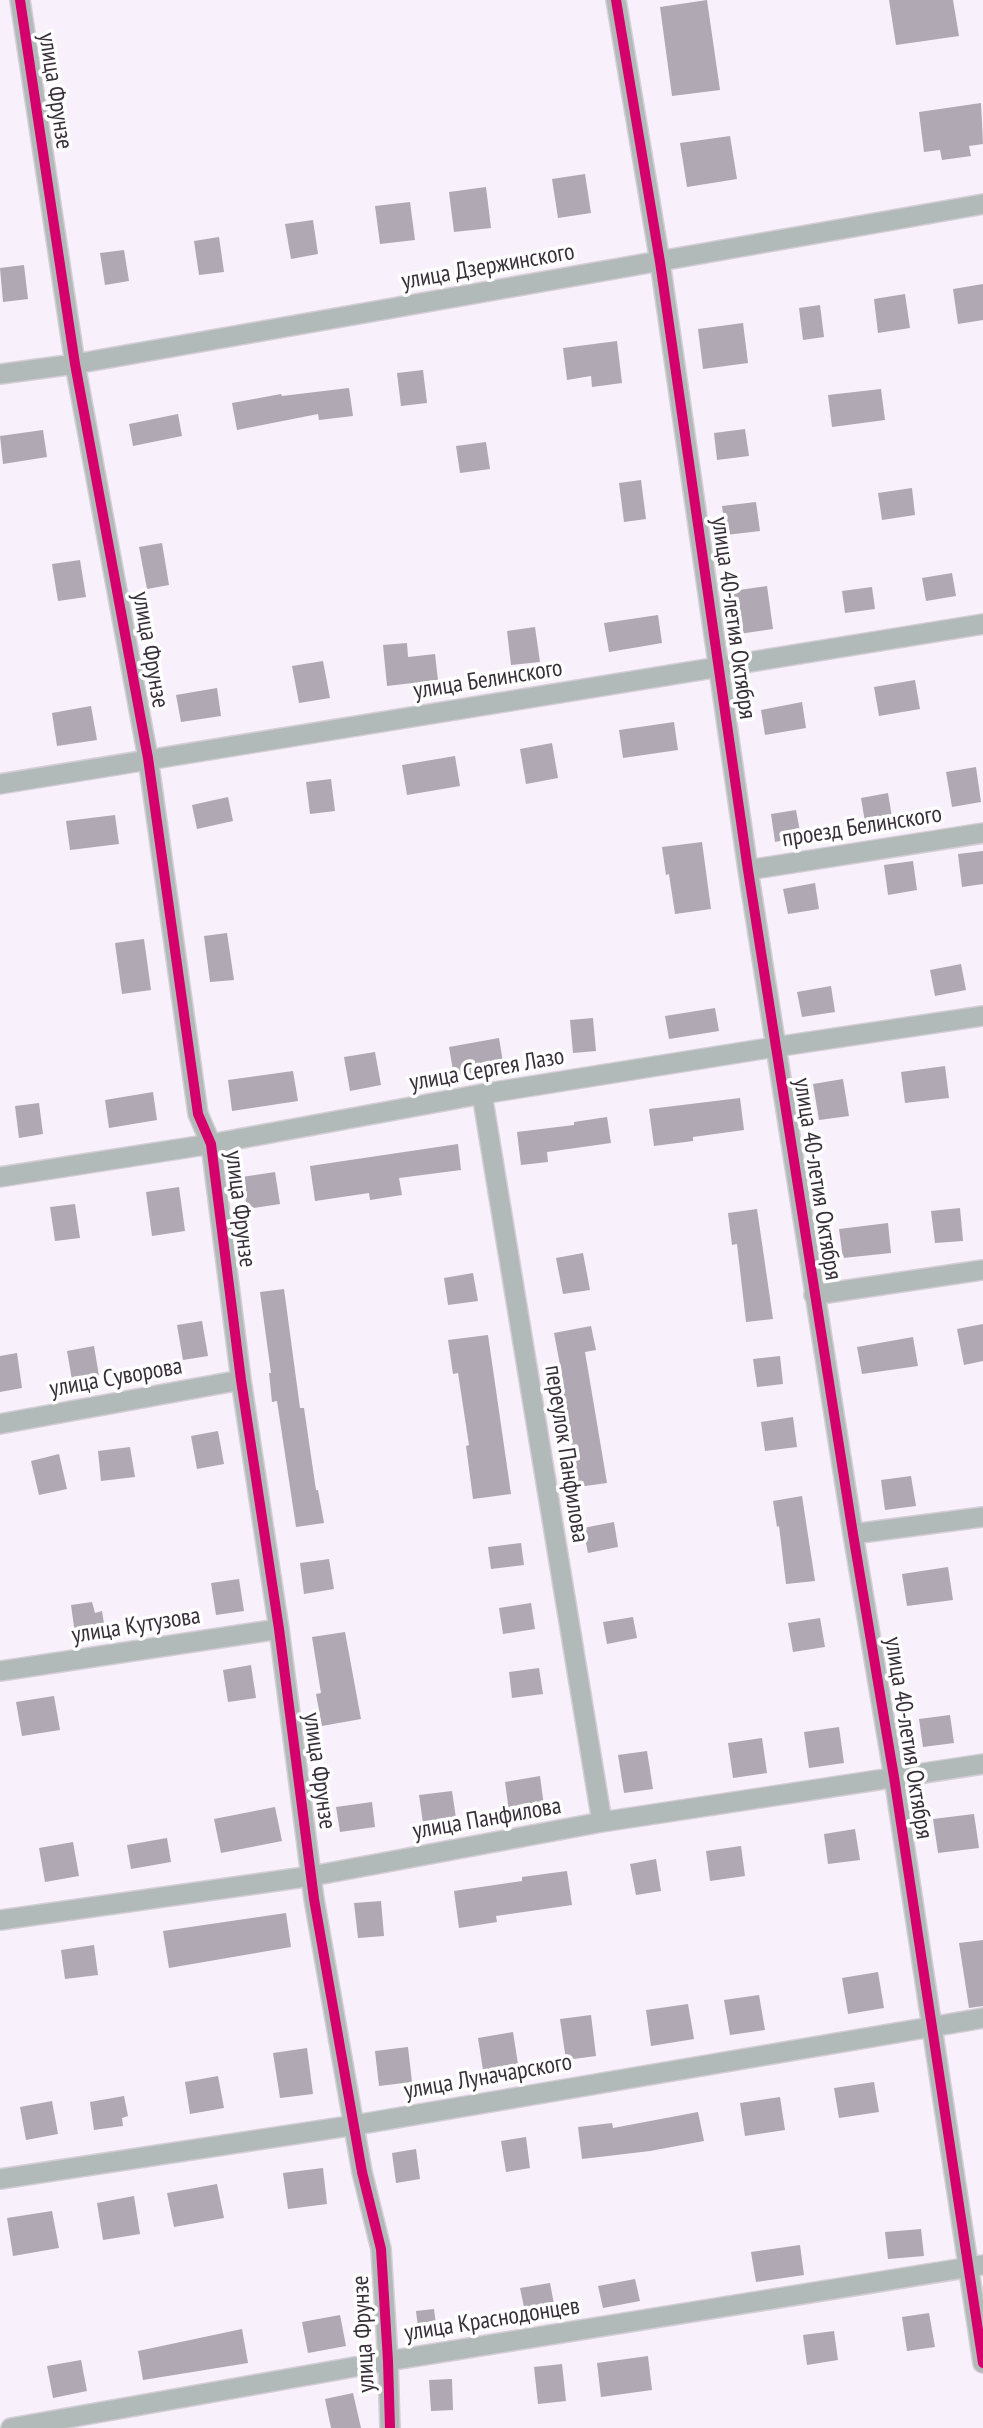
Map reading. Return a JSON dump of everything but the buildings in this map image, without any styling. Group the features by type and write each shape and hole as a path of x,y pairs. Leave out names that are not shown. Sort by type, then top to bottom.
{"street":[{"name":"улица Фрунзе","path":"20,0 75,364 148,758 198,1114 211,1144 241,1380 279,1629 314,1899 362,2172 381,2249 390,2428"},
{"name":"улица 40-летия Октября","path":"615,0 660,262 748,870 814,1295 894,1777 932,2026 975,2266 983,2363"},
{"name":"улица Дзержинского","path":"0,374 75,364 983,204"},
{"name":"улица Белинского","path":"0,784 983,624"},
{"name":"проезд Белинского","path":"748,870 983,833"},
{"name":"улица Сергея Лазо","path":"0,1177 211,1144 482,1094 983,1016"},
{"name":"переулок Панфилова","path":"482,1094 602,1822"},
{"path":"814,1295 983,1270"},
{"name":"улица Суворова","path":"0,1424 241,1380"},
{"path":"853,1534 983,1517"},
{"name":"улица Кутузова","path":"0,1671 279,1629"},
{"name":"улица Панфилова","path":"0,1920 312,1876 602,1822 983,1764"},
{"name":"улица Луначарского","path":"0,2179 355,2125 983,2018"},
{"name":"улица Краснодонцев","path":"11,2428 388,2361 975,2266"}],"cycle path":[{"path":"20,0 75,364 148,758 198,1114 211,1144 241,1380 279,1629 314,1899 362,2172 381,2249 390,2428"},
{"path":"616,0 660,262 748,870 894,1777 983,2363"}]}
